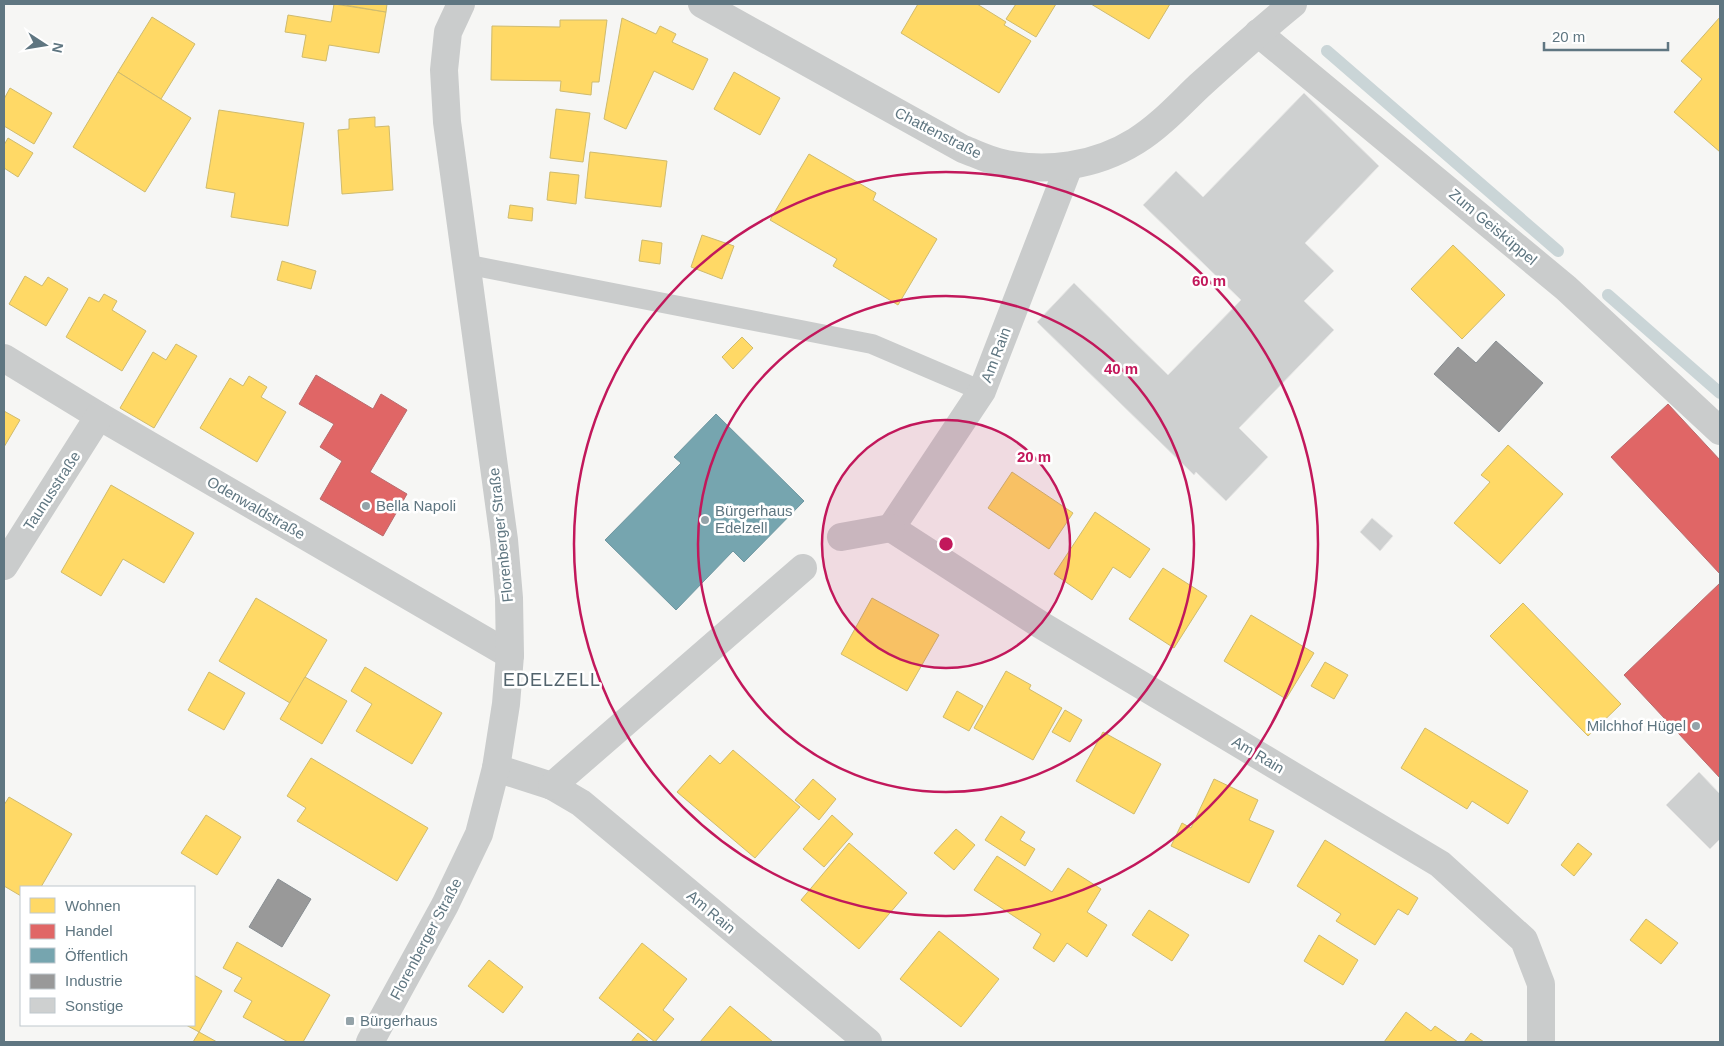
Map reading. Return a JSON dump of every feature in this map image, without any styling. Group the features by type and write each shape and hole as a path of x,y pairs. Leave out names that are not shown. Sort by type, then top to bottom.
{"street":[{"name":"Florenberger Straße","path":"370,1042 457,883 479,834 496,768 506,704 510,655 509,598 504,540 446,122 444,70 448,32 461,4"},
{"name":"Chattenstraße","path":"702,4 963,149 997,162 1033,168 1069,166 1106,156 1136,141 1162,121 1258,32 1293,4"},
{"name":"Zum Geisküppel","path":"1258,32 1566,288 1720,430"},
{"name":"Am Rain","path":"1069,166 982,391 891,528 1040,625 1440,864 1524,940 1541,984 1540,1042"},
{"name":"Odenwaldstraße","path":"4,358 99,416 510,655"},
{"name":"Taunusstraße","path":"4,566 99,416"},
{"path":"841,537 891,528"},
{"path":"552,786 803,568"},
{"name":"Am Rain","path":"496,768 552,786 581,803 868,1042"}],"lane":[{"path":"465,264 872,344 982,391"}],"building: Wohnen":[{"path":"334,4 386,12 379,53 329,45 326,61 302,57 306,35 285,32 288,15 331,22"},
{"path":"339,4 387,4 386,12"},
{"path":"918,4 977,4 1006,22 1004,25 1031,41 999,93 901,33"},
{"path":"1016,4 1056,4 1036,37 1006,19"},
{"path":"1091,4 1170,4 1149,39"},
{"path":"152,17 195,44 161,99 118,72"},
{"path":"1720,17 1720,152 1674,112 1702,79 1681,61"},
{"path":"622,18 656,34 660,26 676,34 672,42 708,59 693,90 654,71 626,129 604,119"},
{"path":"560,20 607,20 599,82 592,82 591,95 560,91 561,81 491,80 492,26 560,27"},
{"path":"118,72 191,118 145,192 73,147"},
{"path":"734,72 780,98 760,135 714,109"},
{"path":"10,88 52,113 34,144 4,126 4,99"},
{"path":"556,109 590,113 583,162 550,158"},
{"path":"219,110 304,123 288,226 231,217 235,193 206,188"},
{"path":"375,117 375,127 389,126 393,190 342,194 338,130 349,129 349,119"},
{"path":"8,138 33,153 18,177 4,168 4,145"},
{"path":"590,152 667,161 661,207 585,198"},
{"path":"809,154 876,193 873,200 937,239 898,305 833,266 837,259 770,220"},
{"path":"550,172 579,175 576,204 547,200"},
{"path":"510,205 533,208 532,221 508,218"},
{"path":"702,235 734,246 722,279 691,267"},
{"path":"642,240 662,243 660,264 639,261"},
{"path":"1453,245 1505,295 1462,339 1411,289"},
{"path":"282,261 316,271 311,289 277,280"},
{"path":"25,276 42,286 48,277 68,289 46,326 9,304"},
{"path":"104,294 117,301 112,310 146,331 122,371 66,337 89,297 99,302"},
{"path":"742,337 753,348 733,369 722,357"},
{"path":"176,344 197,356 154,428 120,408 153,352 166,360"},
{"path":"249,376 267,387 261,397 286,412 257,462 200,428 230,378 243,386"},
{"path":"4,411 20,420 4,447"},
{"path":"1508,445 1563,494 1500,564 1454,523 1490,482 1481,475"},
{"path":"1012,472 1073,513 1049,549 988,508"},
{"path":"111,485 194,533 164,583 123,559 101,596 61,572"},
{"path":"1095,512 1150,549 1130,578 1113,567 1092,600 1054,574"},
{"path":"1163,568 1207,596 1174,648 1129,619"},
{"path":"256,598 327,640 290,703 219,661"},
{"path":"872,598 939,635 907,691 841,654"},
{"path":"1523,603 1621,704 1588,736 1490,636"},
{"path":"1251,615 1314,653 1286,699 1224,661"},
{"path":"1325,662 1348,675 1334,699 1311,686"},
{"path":"365,667 442,713 412,764 356,731 372,704 351,691"},
{"path":"1006,671 1031,685 1029,689 1062,708 1033,760 974,728"},
{"path":"209,672 245,693 224,730 188,710"},
{"path":"305,677 347,701 322,744 280,719"},
{"path":"957,691 983,706 969,731 943,717"},
{"path":"1065,710 1082,720 1070,742 1052,732"},
{"path":"1425,728 1528,791 1508,824 1472,801 1467,809 1401,768"},
{"path":"1103,732 1161,764 1134,814 1076,781"},
{"path":"733,750 800,807 755,858 677,792 710,755 720,764"},
{"path":"311,758 428,828 397,881 297,821 306,808 287,796"},
{"path":"813,779 836,799 819,820 795,800"},
{"path":"1214,779 1258,800 1249,820 1274,831 1249,883 1171,846 1182,823 1191,828"},
{"path":"9,797 72,834 42,886 20,886 20,895 4,886 4,805"},
{"path":"206,815 241,837 217,875 181,853"},
{"path":"832,815 853,834 824,867 803,849"},
{"path":"1001,816 1025,832 1020,840 1035,849 1025,866 985,840"},
{"path":"956,829 975,845 954,870 934,853"},
{"path":"1325,840 1418,898 1408,915 1398,909 1375,945 1336,921 1341,914 1297,886"},
{"path":"849,843 907,893 859,949 801,900"},
{"path":"1578,843 1592,854 1574,876 1561,865"},
{"path":"997,856 1052,892 1068,868 1101,889 1087,912 1107,925 1087,957 1067,943 1054,962 1033,948 1041,934 974,890"},
{"path":"1149,910 1189,935 1172,961 1132,935"},
{"path":"1646,919 1678,943 1661,964 1630,940"},
{"path":"939,931 999,979 961,1027 900,979"},
{"path":"1319,935 1358,960 1343,985 1304,961"},
{"path":"237,942 330,995 303,1042 288,1042 243,1017 252,1001 234,991 242,978 223,968"},
{"path":"642,943 687,979 663,1010 674,1019 655,1042 599,998"},
{"path":"489,960 523,987 503,1013 468,986"},
{"path":"195,976 222,991 199,1032 188,1026 195,1026"},
{"path":"730,1006 773,1042 700,1042"},
{"path":"1406,1012 1431,1031 1435,1026 1458,1042 1384,1042"},
{"path":"199,1032 217,1042 193,1042"},
{"path":"638,1033 649,1042 631,1042"},
{"path":"1471,1033 1484,1042 1464,1042"}],"building: Handel":[{"path":"316,375 373,409 381,394 407,410 370,472 407,494 383,536 320,499 342,461 320,447 334,424 299,404"},
{"path":"1668,404 1720,460 1720,574 1611,457"},
{"name":"Milchhof Hügel","path":"1720,583 1720,778 1624,675"}],"building: Öffentlich":[{"name":"Bürgerhaus Edelzell","path":"716,414 804,501 744,562 733,551 676,610 605,540 681,463 674,457"}],"building: Industrie":[{"path":"1496,341 1543,383 1499,432 1434,374 1458,347 1476,363"},
{"path":"278,879 311,899 282,947 249,927"}],"building: Sonstige":[{"path":"1304,93 1379,166 1305,243 1334,271 1304,301 1334,330 1239,428 1268,457 1226,501 1196,472 1194,475 1037,322 1074,283 1168,375 1241,300 1143,205 1176,171 1203,197"},
{"path":"1372,518 1393,536 1380,551 1360,532"},
{"path":"1699,772 1720,794 1720,839 1710,849 1666,805"}],"waterway":[{"path":"1327,51 1558,251"},
{"path":"1608,295 1720,393"}],"place":[{"name":"Bella Napoli","path":"366,506"},
{"name":"Bürgerhaus Edelzell","path":"705,520"},
{"name":"Milchhof Hügel","path":"1696,726"},
{"name":"Bürgerhaus","path":"350,1021"}],"district":[{"name":"EDELZELL","path":"552,680"}]}
